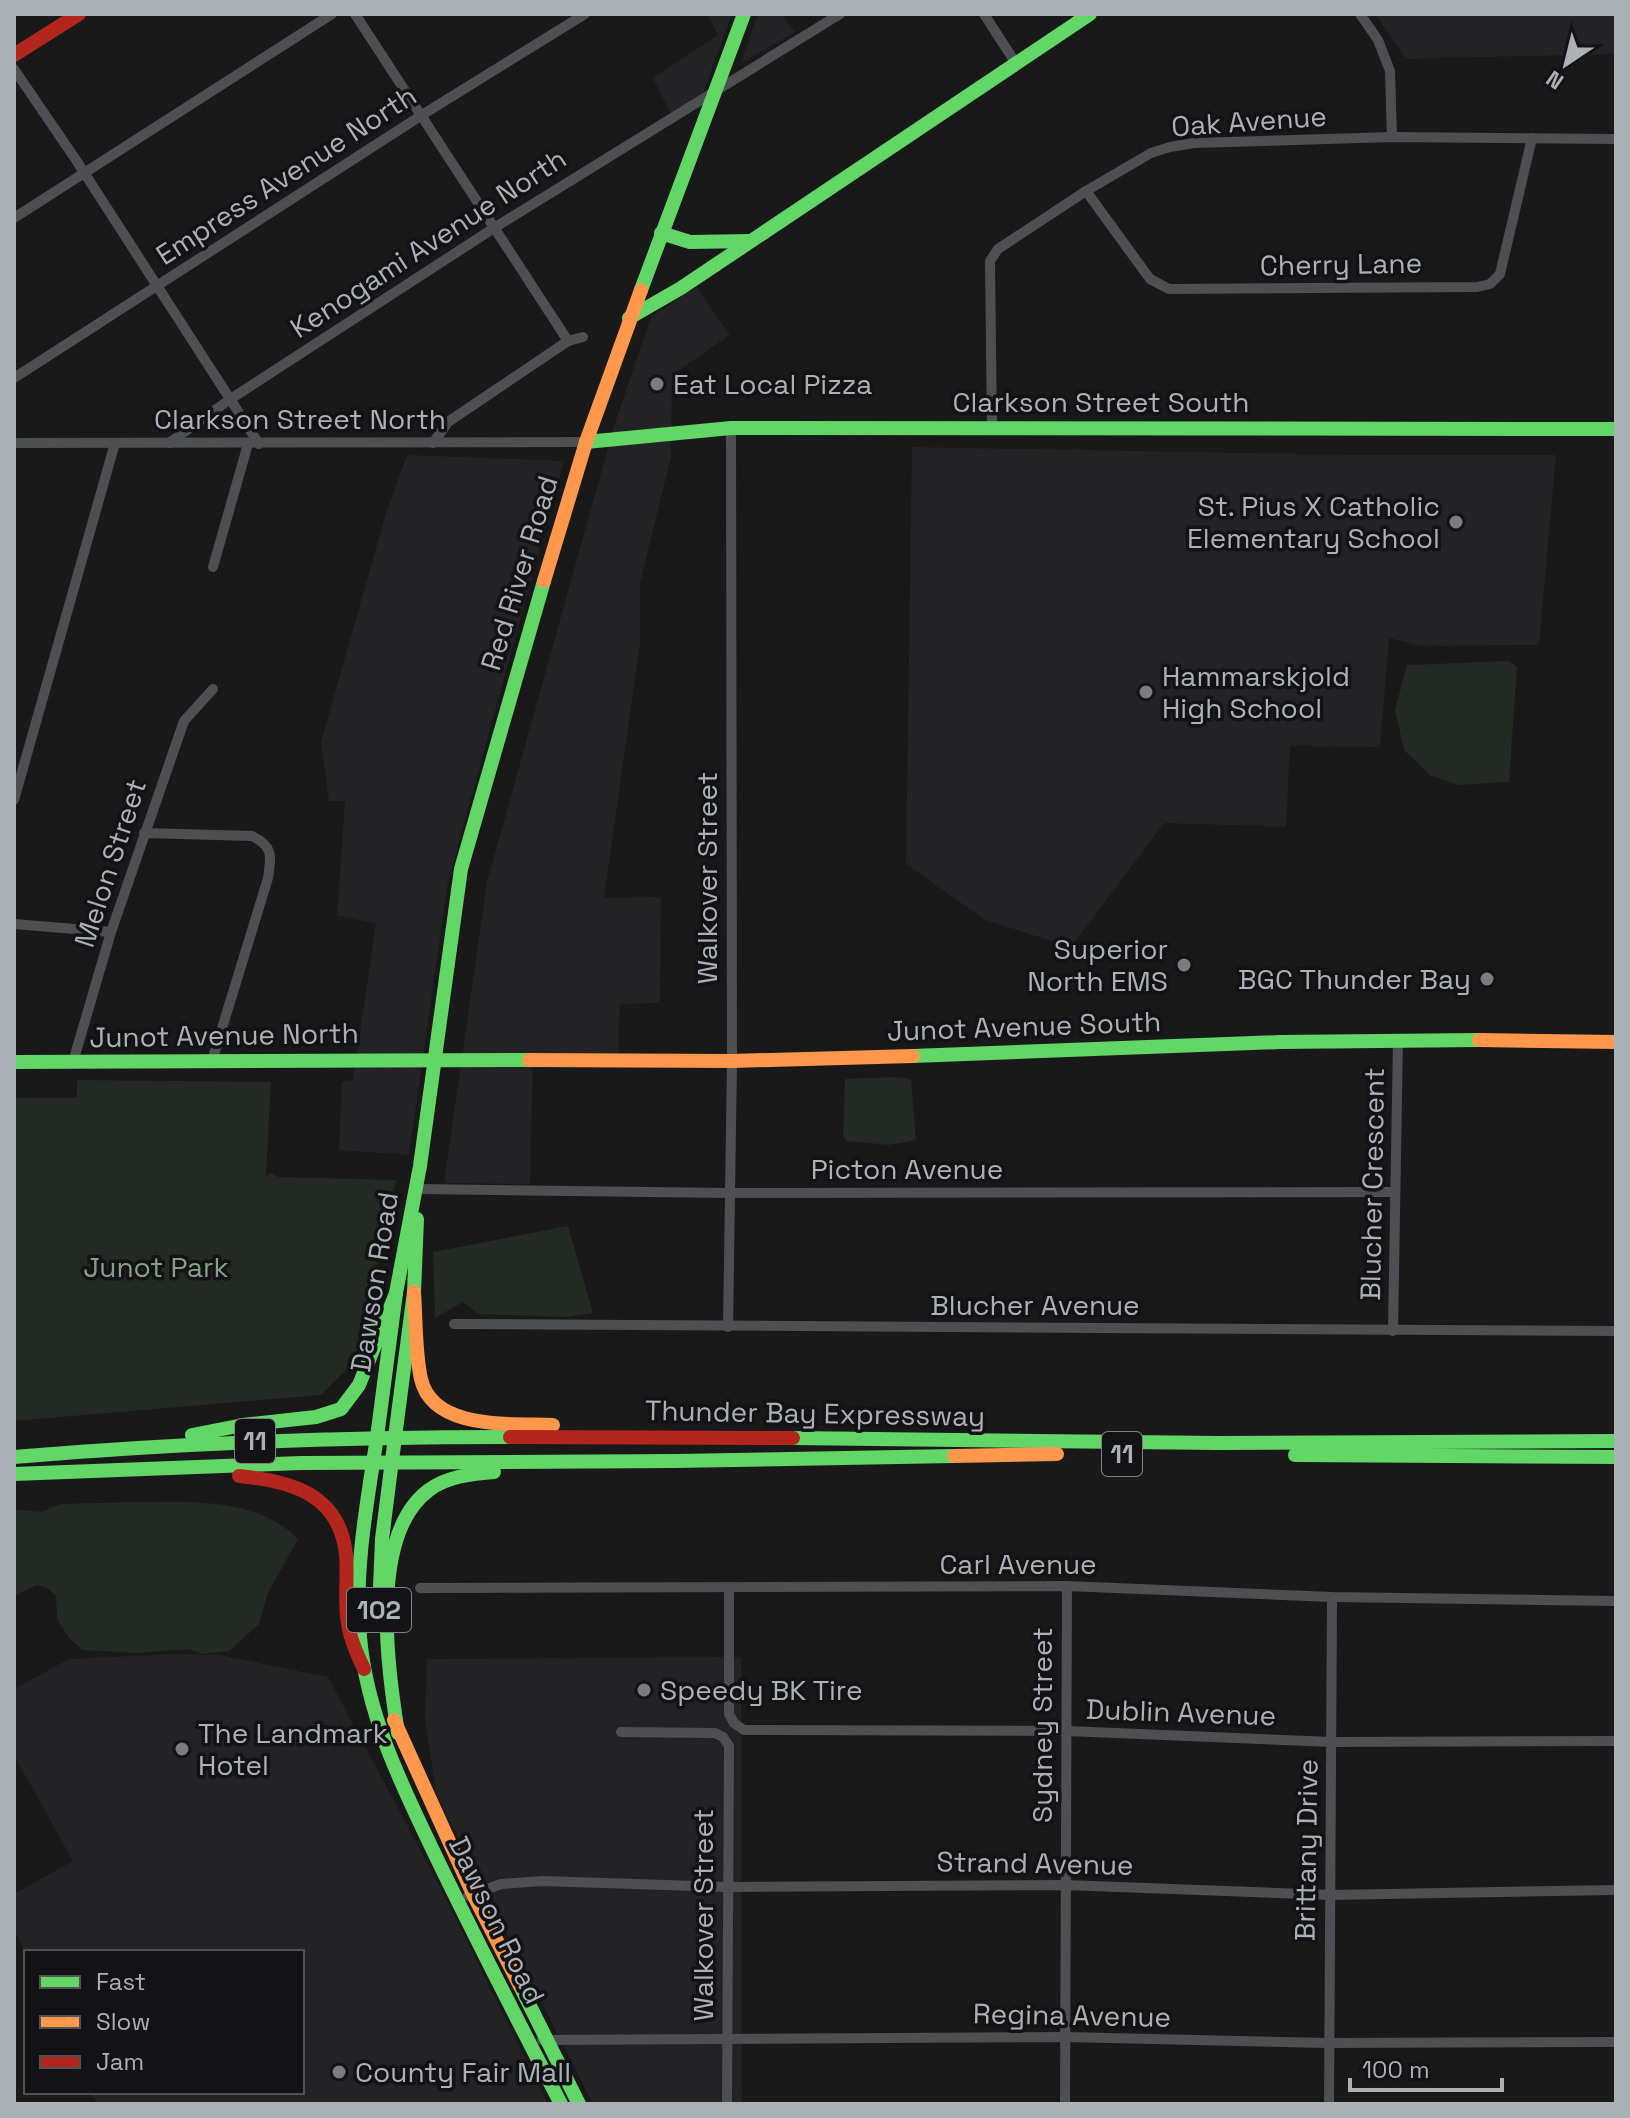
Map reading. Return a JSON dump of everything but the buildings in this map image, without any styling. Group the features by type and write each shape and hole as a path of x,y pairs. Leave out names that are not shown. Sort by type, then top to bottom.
{"main road":[{"path":"14,55 79,14"},
{"name":"Red River Road","path":"420,1166 461,869 511,689 586,442 629,318 744,14"},
{"path":"629,318 751,241 1090,14"},
{"path":"661,233 690,242 751,241"},
{"name":"Clarkson Street South","path":"586,442 731,428 1616,429"},
{"name":"Junot Avenue South","path":"434,1059 732,1061 1398,1039 1616,1042"},
{"name":"Junot Avenue North","path":"14,1062 434,1059"},
{"name":"Dawson Road","path":"420,1166 414,1292 382,1539 378,1639 381,1670 398,1733 473,1894 579,2104"},
{"name":"Dawson Road","path":"420,1166 396,1293 373,1462 359,1593 359,1635 364,1669 375,1712 401,1781 457,1901 561,2104"},
{"path":"414,1292 421,1379 435,1404 447,1412 478,1422 574,1425 639,1436"},
{"path":"133,1447 243,1425 316,1417 341,1409 359,1385 396,1293"},
{"name":"Thunder Bay Expressway","path":"14,1457 133,1447 377,1437 639,1436 1098,1442 1616,1441"},
{"name":"Thunder Bay Expressway","path":"14,1474 373,1462 1069,1453 1616,1457"},
{"path":"398,1733 387,1670 386,1622 396,1545 408,1511 431,1488 459,1475 629,1461"},
{"path":"144,1469 263,1477 289,1482 314,1496 329,1510 343,1535 350,1634 364,1669"}],"street":[{"path":"14,218 332,14"},
{"path":"355,14 568,341"},
{"name":"Empress Avenue North","path":"14,378 422,115 585,14"},
{"name":"Kenogami Avenue North","path":"169,443 229,400 494,228 840,14"},
{"path":"984,14 1015,62"},
{"path":"1360,14 1378,40 1390,71 1392,137"},
{"path":"14,69 229,400 253,444 213,567"},
{"name":"Oak Avenue","path":"992,428 990,261 998,249 1151,153 1194,143 1392,137 1616,139"},
{"name":"Cherry Lane","path":"1086,191 1150,279 1169,289 1477,287 1490,284 1500,274 1532,138"},
{"path":"433,443 448,422 568,341 583,337"},
{"name":"Walkover Street","path":"728,1327 732,1061 731,428"},
{"name":"Clarkson Street North","path":"14,443 586,442"},
{"path":"14,800 115,443"},
{"name":"Melon Street","path":"73,1062 111,932 184,721 213,689"},
{"path":"144,833 252,836 264,842 271,856 268,878 212,1061"},
{"path":"14,924 111,932"},
{"name":"Blucher Crescent","path":"1393,1331 1398,1039"},
{"name":"Picton Avenue","path":"419,1189 729,1193 1395,1192"},
{"name":"Blucher Avenue","path":"454,1324 1616,1331"},
{"name":"Carl Avenue","path":"420,1588 1067,1586 1332,1597 1616,1601"},
{"name":"Sydney Street","path":"1065,2104 1067,1586"},
{"name":"Dublin Avenue","path":"729,1589 729,1714 734,1723 744,1730 1067,1731 1332,1742 1616,1741"},
{"name":"Brittany Drive","path":"1329,2104 1332,1597"},
{"name":"Walkover Street","path":"621,1732 715,1733 723,1737 729,1746 727,2104"},
{"name":"Strand Avenue","path":"457,1901 501,1884 542,1881 727,1887 1065,1885 1330,1895 1616,1890"},
{"name":"Regina Avenue","path":"528,2040 1065,2037 1328,2043 1616,2042"}],"shaded area":[{"path":"707,14 732,14 703,93 671,114 653,78 718,35"},
{"path":"758,14 781,14 795,32 741,63"},
{"path":"1375,14 1616,14 1616,46 1614,54 1406,59"},
{"path":"696,287 730,335 672,375 671,457 640,583 640,643 604,898 661,897 660,1003 620,1004 618,1054 533,1055 530,1184 444,1183 487,882 615,423 651,317"},
{"name":"Hammarskjold High School","path":"912,447 1362,455 1556,455 1539,645 1422,646 1389,638 1380,747 1290,746 1286,827 1164,823 1071,947 985,920 906,864"},
{"path":"407,455 564,461 448,882 409,1155 339,1150 342,1082 353,1081 376,923 337,916 345,801 329,801 321,742 386,513"},
{"path":"220,1655 328,1677 441,1889 548,2104 97,2104 92,2094 304,2094 304,1950 24,1950 14,1930 14,1894 73,1861 14,1755 14,1689 69,1659"},
{"path":"741,1657 742,2104 593,2104 436,1794 425,1719 427,1659"}],"green space":[{"path":"1509,661 1517,667 1509,782 1459,785 1430,775 1404,750 1395,710 1407,665"},
{"path":"845,1079 911,1079 916,1140 889,1145 846,1141 843,1135"},
{"name":"Junot Park","path":"77,1080 271,1082 266,1176 272,1173 278,1177 396,1180 356,1360 321,1395 14,1421 14,1098 77,1098"},
{"path":"568,1226 593,1313 567,1317 479,1314 463,1302 435,1318 433,1252"},
{"path":"198,1502 242,1508 281,1525 298,1539 268,1593 259,1624 229,1651 202,1654 189,1649 136,1653 83,1650 69,1638 57,1619 56,1596 49,1589 37,1585 14,1596 14,1509 41,1512 60,1504"}],"traffic: fast":[{"path":"641,290 744,14"},
{"path":"629,318 681,288 1090,14"},
{"path":"661,233 690,242 751,241"},
{"path":"586,442 731,428 1616,429"},
{"path":"377,1437 396,1293 420,1166 461,869 544,581"},
{"path":"913,1056 1280,1042 1479,1040"},
{"path":"14,1062 529,1060"},
{"path":"395,1437 414,1292 417,1219"},
{"path":"192,1435 243,1425 316,1417 341,1409 359,1385 396,1293"},
{"path":"377,1437 362,1537 359,1587 360,1637 371,1697 390,1754 414,1810 561,2104"},
{"path":"379,1611 382,1539 395,1437"},
{"path":"14,1457 262,1442 510,1437"},
{"path":"793,1438 1217,1443 1616,1441"},
{"path":"1295,1455 1616,1457"},
{"path":"14,1474 301,1463 954,1456"},
{"path":"398,1733 387,1640 390,1570 397,1538 410,1511 436,1485 468,1475 494,1472"},
{"path":"520,1986 579,2104"}],"traffic: slow":[{"path":"544,581 586,442 641,290"},
{"path":"1479,1040 1616,1042"},
{"path":"529,1060 732,1061 913,1056"},
{"path":"414,1292 419,1369 428,1396 441,1408 476,1421 553,1425"},
{"path":"954,1456 1057,1454"},
{"path":"394,1720 473,1894 520,1986"}],"traffic: jam":[{"path":"14,55 79,14"},
{"path":"510,1437 793,1438"},
{"path":"239,1476 277,1482 310,1494 334,1518 342,1534 346,1555 349,1629 364,1669"}],"place":[{"name":"Eat Local Pizza","path":"657,384"},
{"name":"St. Pius X Catholic Elementary School","path":"1456,522"},
{"name":"Hammarskjold High School","path":"1146,692"},
{"name":"Superior North EMS","path":"1184,965"},
{"name":"BGC Thunder Bay","path":"1487,979"},
{"name":"Speedy BK Tire","path":"644,1690"},
{"name":"The Landmark Hotel","path":"182,1749"},
{"name":"County Fair Mall","path":"339,2072"}]}
